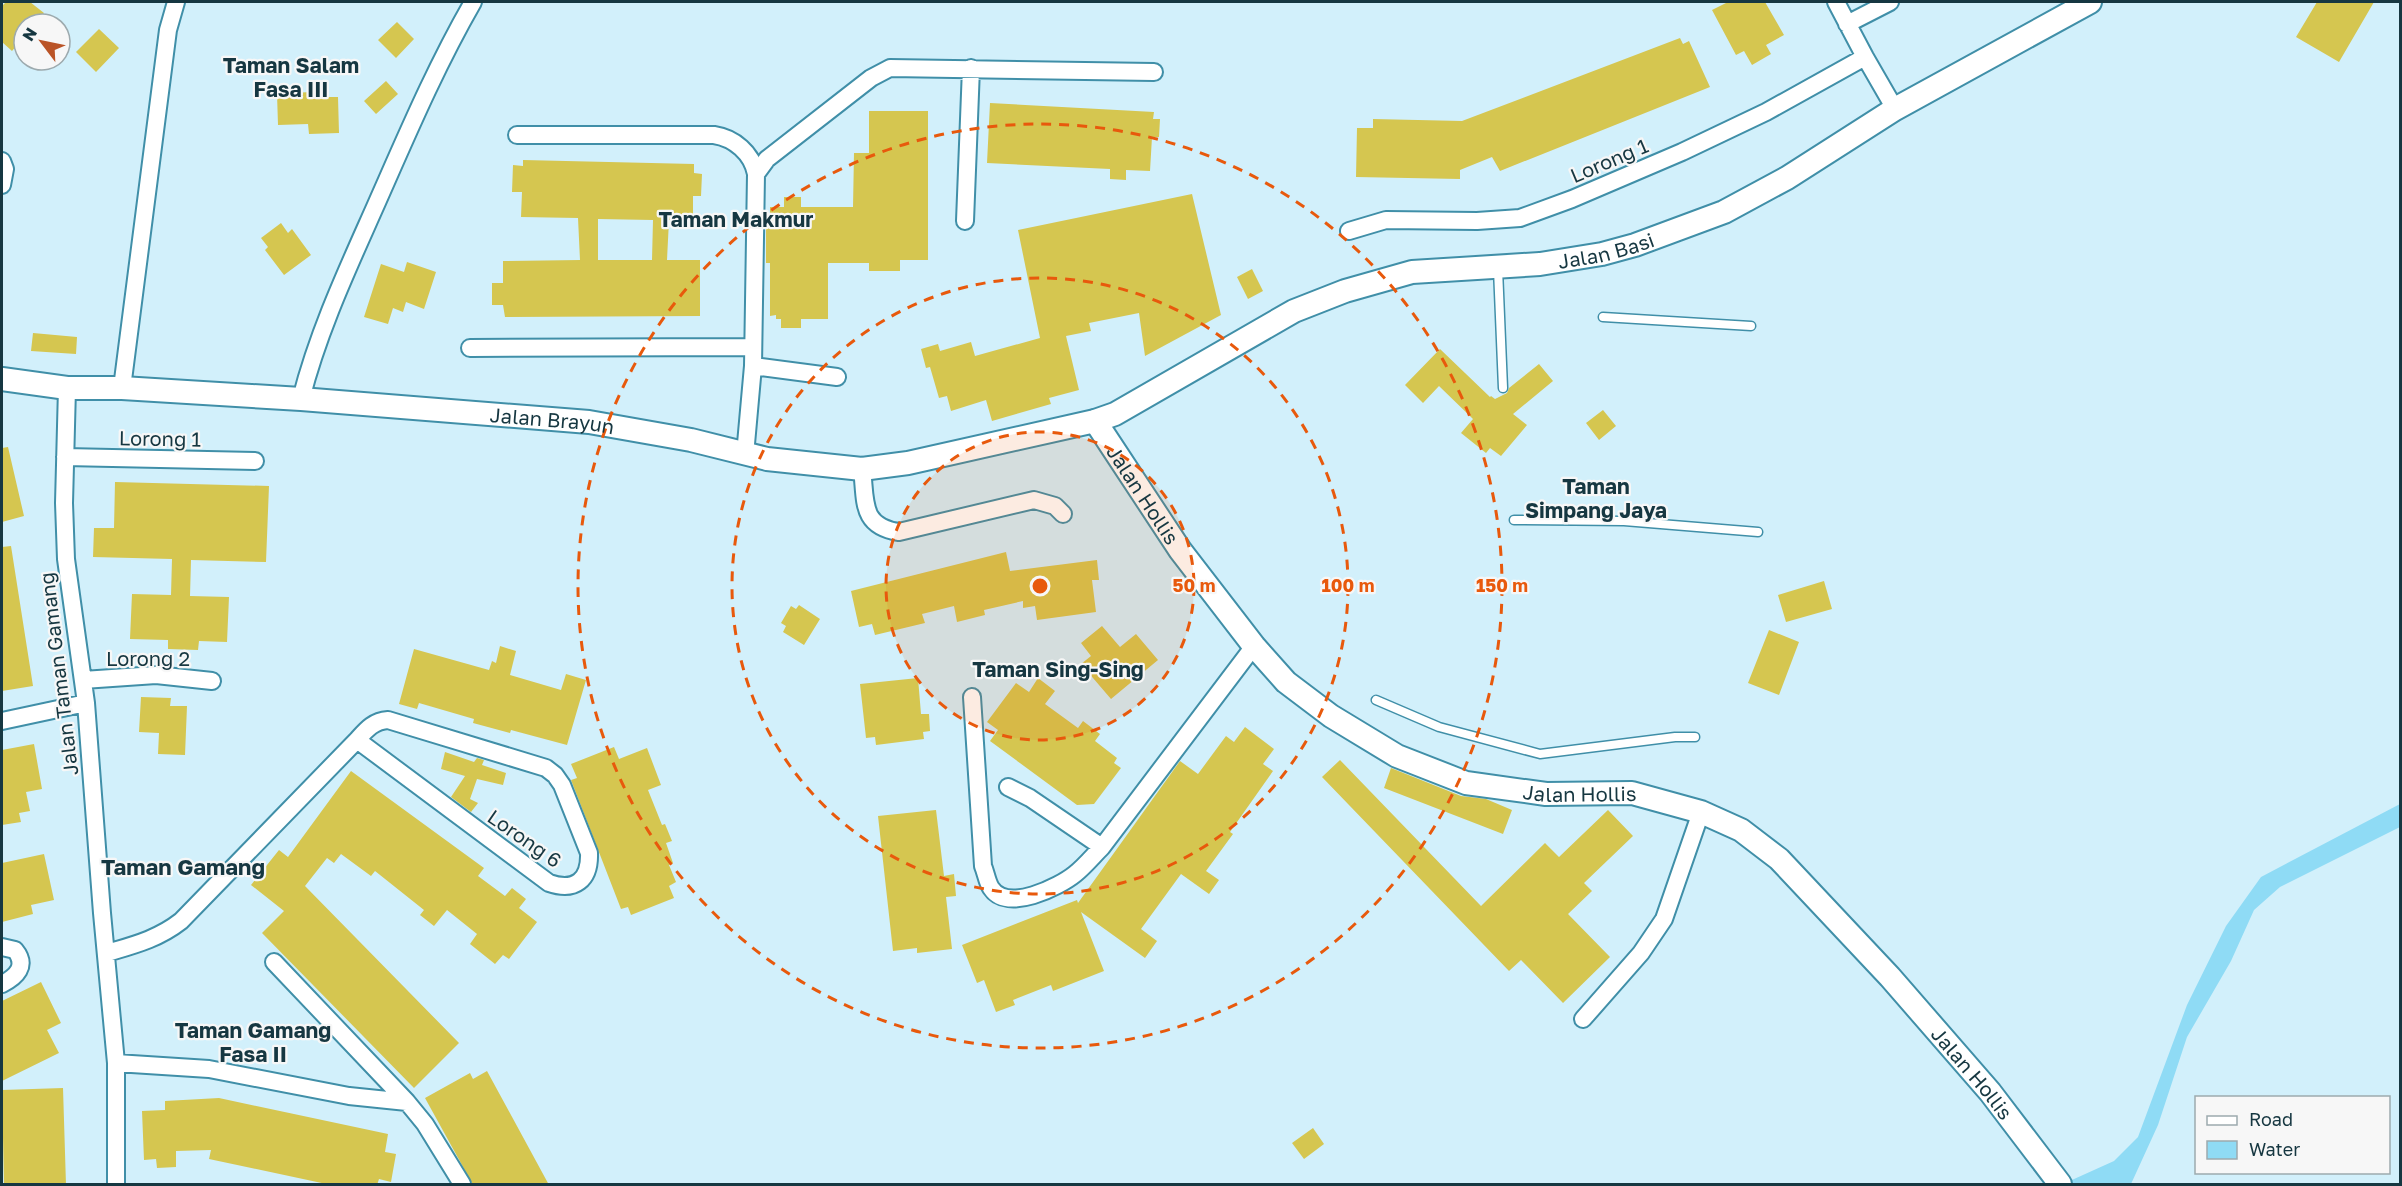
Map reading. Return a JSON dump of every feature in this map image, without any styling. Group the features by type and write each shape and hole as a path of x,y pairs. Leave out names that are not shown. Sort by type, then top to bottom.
{"main road":[{"name":"Jalan Basi","path":"1095,421 1115,414 1294,311 1345,291 1412,272 1498,268 1566,261 1635,245 1724,212 1787,178 1895,109 2090,2"},
{"name":"Jalan Brayun","path":"2,379 67,388 122,388 301,399 589,422 692,440 745,455 797,464 862,469 908,463 1095,421"},
{"name":"Jalan Hollis","path":"1095,421 1180,550 1254,646 1286,682 1331,716 1397,756 1466,783 1546,794 1632,793 1701,812 1741,830 1779,859 1890,977 1990,1092 2057,1181"}],"street":[{"path":"122,388 168,30 176,2"},
{"path":"301,399 309,367 332,307 404,139 436,70 473,2"},
{"path":"1836,2 1864,57 1895,109"},
{"path":"1847,24 1890,2"},
{"name":"Lorong 1","path":"1349,231 1386,220 1477,222 1521,218 1682,152 1766,112 1864,57"},
{"path":"756,174 767,159 880,72 902,67 1154,72"},
{"path":"965,220 970,68"},
{"path":"517,135 725,136 735,142 750,158 756,174 753,366 745,455"},
{"path":"2,161 5,169 2,185"},
{"path":"470,348 753,347"},
{"path":"753,366 837,377"},
{"name":"Jalan Taman Gamang","path":"67,388 64,504 66,559 86,703 116,1064 116,1185"},
{"name":"Lorong 1","path":"65,457 255,461"},
{"path":"862,469 868,516 878,526 888,531 899,532 1034,500 1055,507 1063,514"},
{"path":"972,697 983,866 991,889 999,896 1020,899 1033,896 1074,875 1102,847 1254,646"},
{"name":"Lorong 2","path":"83,680 156,675 212,681"},
{"path":"2,722 86,703"},
{"name":"Lorong 6","path":"107,953 147,942 165,933 181,921 357,740 374,723 388,720 546,768 562,785 589,853 589,863 584,878 568,886 549,883 357,740"},
{"path":"1008,787 1030,798 1102,847"},
{"path":"1583,1019 1641,953 1664,919 1701,812"},
{"path":"2,947 15,950 21,960 16,976 2,984"},
{"path":"274,962 407,1102 425,1124 462,1185"},
{"path":"116,1064 209,1070 349,1096 407,1102"}],"lane":[{"path":"1498,268 1503,388"},
{"path":"1603,317 1751,326"},
{"path":"1514,520 1624,521 1758,532"},
{"path":"1376,699 1439,727 1540,754 1675,736 1695,737"}],"water":[{"path":"2400,804 2400,827 2280,887 2254,910 2231,961 2187,1037 2158,1125 2131,1184 2063,1184 2114,1161 2138,1137 2187,1005 2226,926 2261,877"}],"building":[{"path":"6,2 30,2 43,12 12,12 12,51 2,42 2,6"},
{"path":"1728,2 1765,2 1784,35 1766,45 1771,54 1752,65 1744,51 1736,55 1712,10"},
{"path":"2317,2 2374,2 2339,62 2296,37"},
{"path":"397,22 414,39 396,58 378,40"},
{"path":"99,29 119,48 96,72 76,52"},
{"path":"1680,38 1683,44 1689,41 1710,87 1500,171 1492,157 1460,170 1460,179 1356,177 1357,128 1373,128 1373,119 1462,121"},
{"path":"386,81 398,94 376,114 364,101"},
{"path":"327,91 327,97 338,97 339,133 309,134 308,124 278,125 277,94"},
{"path":"990,103 1154,112 1153,119 1160,119 1159,137 1152,137 1150,171 1126,170 1126,180 1110,179 1110,169 987,163"},
{"path":"869,111 928,111 928,260 900,260 900,271 869,271 869,263 828,263 828,319 801,319 801,328 781,328 781,319 776,319 776,315 770,316 770,263 766,263 766,226 770,225 770,207 784,207 784,197 801,197 801,207 853,207 854,153 869,153"},
{"path":"523,160 694,164 694,173 702,174 701,196 693,196 693,221 669,220 667,260 700,260 700,316 505,317 503,305 492,305 492,283 503,283 503,261 580,260 578,218 521,217 522,192 512,192 513,165 523,166","holes":["598,219 653,220 652,260 598,260"]},
{"path":"1192,194 1221,315 1145,356 1139,313 1089,323 1091,331 1066,336 1079,390 1049,398 1051,404 992,421 986,400 951,411 947,396 939,398 930,367 926,368 921,349 938,344 940,351 971,342 975,356 1040,338 1018,230"},
{"path":"281,223 288,233 292,229 311,255 284,275 265,250 268,247 261,238"},
{"path":"407,262 436,272 424,309 406,302 403,312 393,308 388,324 364,317 381,264 404,272"},
{"path":"1252,269 1263,291 1248,299 1237,277"},
{"path":"33,333 77,337 76,354 31,351"},
{"path":"1440,349 1490,397 1495,399 1507,393 1509,388 1539,364 1553,381 1513,414 1527,425 1501,456 1490,448 1486,453 1461,433 1473,419 1439,386 1423,403 1405,385"},
{"path":"1603,410 1616,426 1599,440 1586,423"},
{"path":"8,447 24,516 2,522 2,448"},
{"path":"115,482 269,486 266,562 191,560 190,596 229,597 227,642 199,641 198,650 168,649 168,640 130,639 132,594 171,595 172,559 93,557 94,528 114,528"},
{"path":"11,546 33,686 2,691 2,547"},
{"path":"1006,552 1010,571 1097,560 1099,580 1092,580 1096,612 1037,620 1035,606 1023,608 1023,601 984,610 985,615 957,622 954,606 922,614 925,623 875,635 872,624 859,627 851,591"},
{"path":"1824,581 1832,609 1786,622 1778,595"},
{"path":"799,605 820,619 804,645 783,632 786,626 781,623 791,606 796,609"},
{"path":"1102,626 1120,647 1136,634 1158,660 1111,699 1081,664 1091,656 1081,643"},
{"path":"1769,630 1799,642 1779,695 1748,683"},
{"path":"500,646 516,651 510,675 561,690 566,674 586,680 567,745 511,730 510,733 473,723 474,719 419,703 417,709 399,704 414,649 489,670 492,661 496,663"},
{"path":"918,678 921,714 929,714 930,731 923,732 924,739 876,745 875,737 866,738 860,684"},
{"path":"1038,678 1055,691 1045,704 1078,728 1083,721 1100,734 1095,741 1117,758 1114,763 1121,768 1094,804 1077,805 990,741 998,730 987,722 1016,683 1029,692"},
{"path":"141,697 171,698 170,706 187,706 185,755 158,754 159,733 139,732"},
{"path":"1245,727 1274,749 1263,764 1273,771 1230,832 1233,834 1206,871 1219,880 1209,894 1181,874 1141,929 1157,941 1145,958 1081,912 1104,971 1053,991 1051,985 1013,1000 1015,1005 996,1012 984,980 977,983 962,945 1077,900 1078,903 1180,761 1198,774 1226,736 1234,742"},
{"path":"34,744 42,789 26,792 30,811 19,813 21,822 2,825 2,750"},
{"path":"614,747 619,759 647,748 661,785 648,790 662,825 665,824 672,841 666,843 673,863 669,865 676,882 669,886 674,898 631,915 628,907 621,909 571,780 577,778 571,764"},
{"path":"445,752 474,762 477,758 484,760 482,765 506,773 503,785 477,779 470,799 478,803 471,812 451,797 465,776 441,769"},
{"path":"1340,760 1481,906 1545,843 1559,857 1608,810 1633,836 1584,883 1592,891 1568,914 1610,957 1563,1003 1521,960 1509,971 1322,777"},
{"path":"1391,768 1461,796 1486,799 1512,810 1503,834 1384,788"},
{"path":"351,771 484,868 478,876 505,896 512,888 526,899 519,908 537,922 509,959 503,955 495,964 470,944 477,934 447,910 434,926 420,915 424,910 375,871 371,876 341,854 334,863 327,858 305,886 459,1043 414,1088 262,933 284,911 251,885 279,850 288,857"},
{"path":"936,810 944,876 954,874 956,896 946,897 952,949 917,953 917,948 893,951 878,816"},
{"path":"44,854 54,900 31,905 33,914 2,922 2,863"},
{"path":"41,982 61,1023 47,1030 59,1053 2,1081 2,1001"},
{"path":"487,1071 549,1185 473,1185 425,1098 470,1073 473,1079"},
{"path":"63,1088 66,1185 4,1185 2,1090"},
{"path":"219,1098 388,1134 385,1152 396,1154 391,1182 379,1179 377,1185 331,1185 209,1159 211,1150 176,1151 176,1167 157,1168 156,1159 144,1160 142,1111 165,1110 165,1101"},
{"path":"1313,1128 1324,1144 1304,1159 1292,1143"}],"district":[{"name":"Taman Salam Fasa III","path":"291,77"},
{"name":"Taman Makmur","path":"736,219"},
{"name":"Taman Simpang Jaya","path":"1596,498"},
{"name":"Taman Sing-Sing","path":"1058,669"},
{"name":"Taman Gamang","path":"183,866"},
{"name":"Taman Gamang Fasa II","path":"253,1042"}]}
